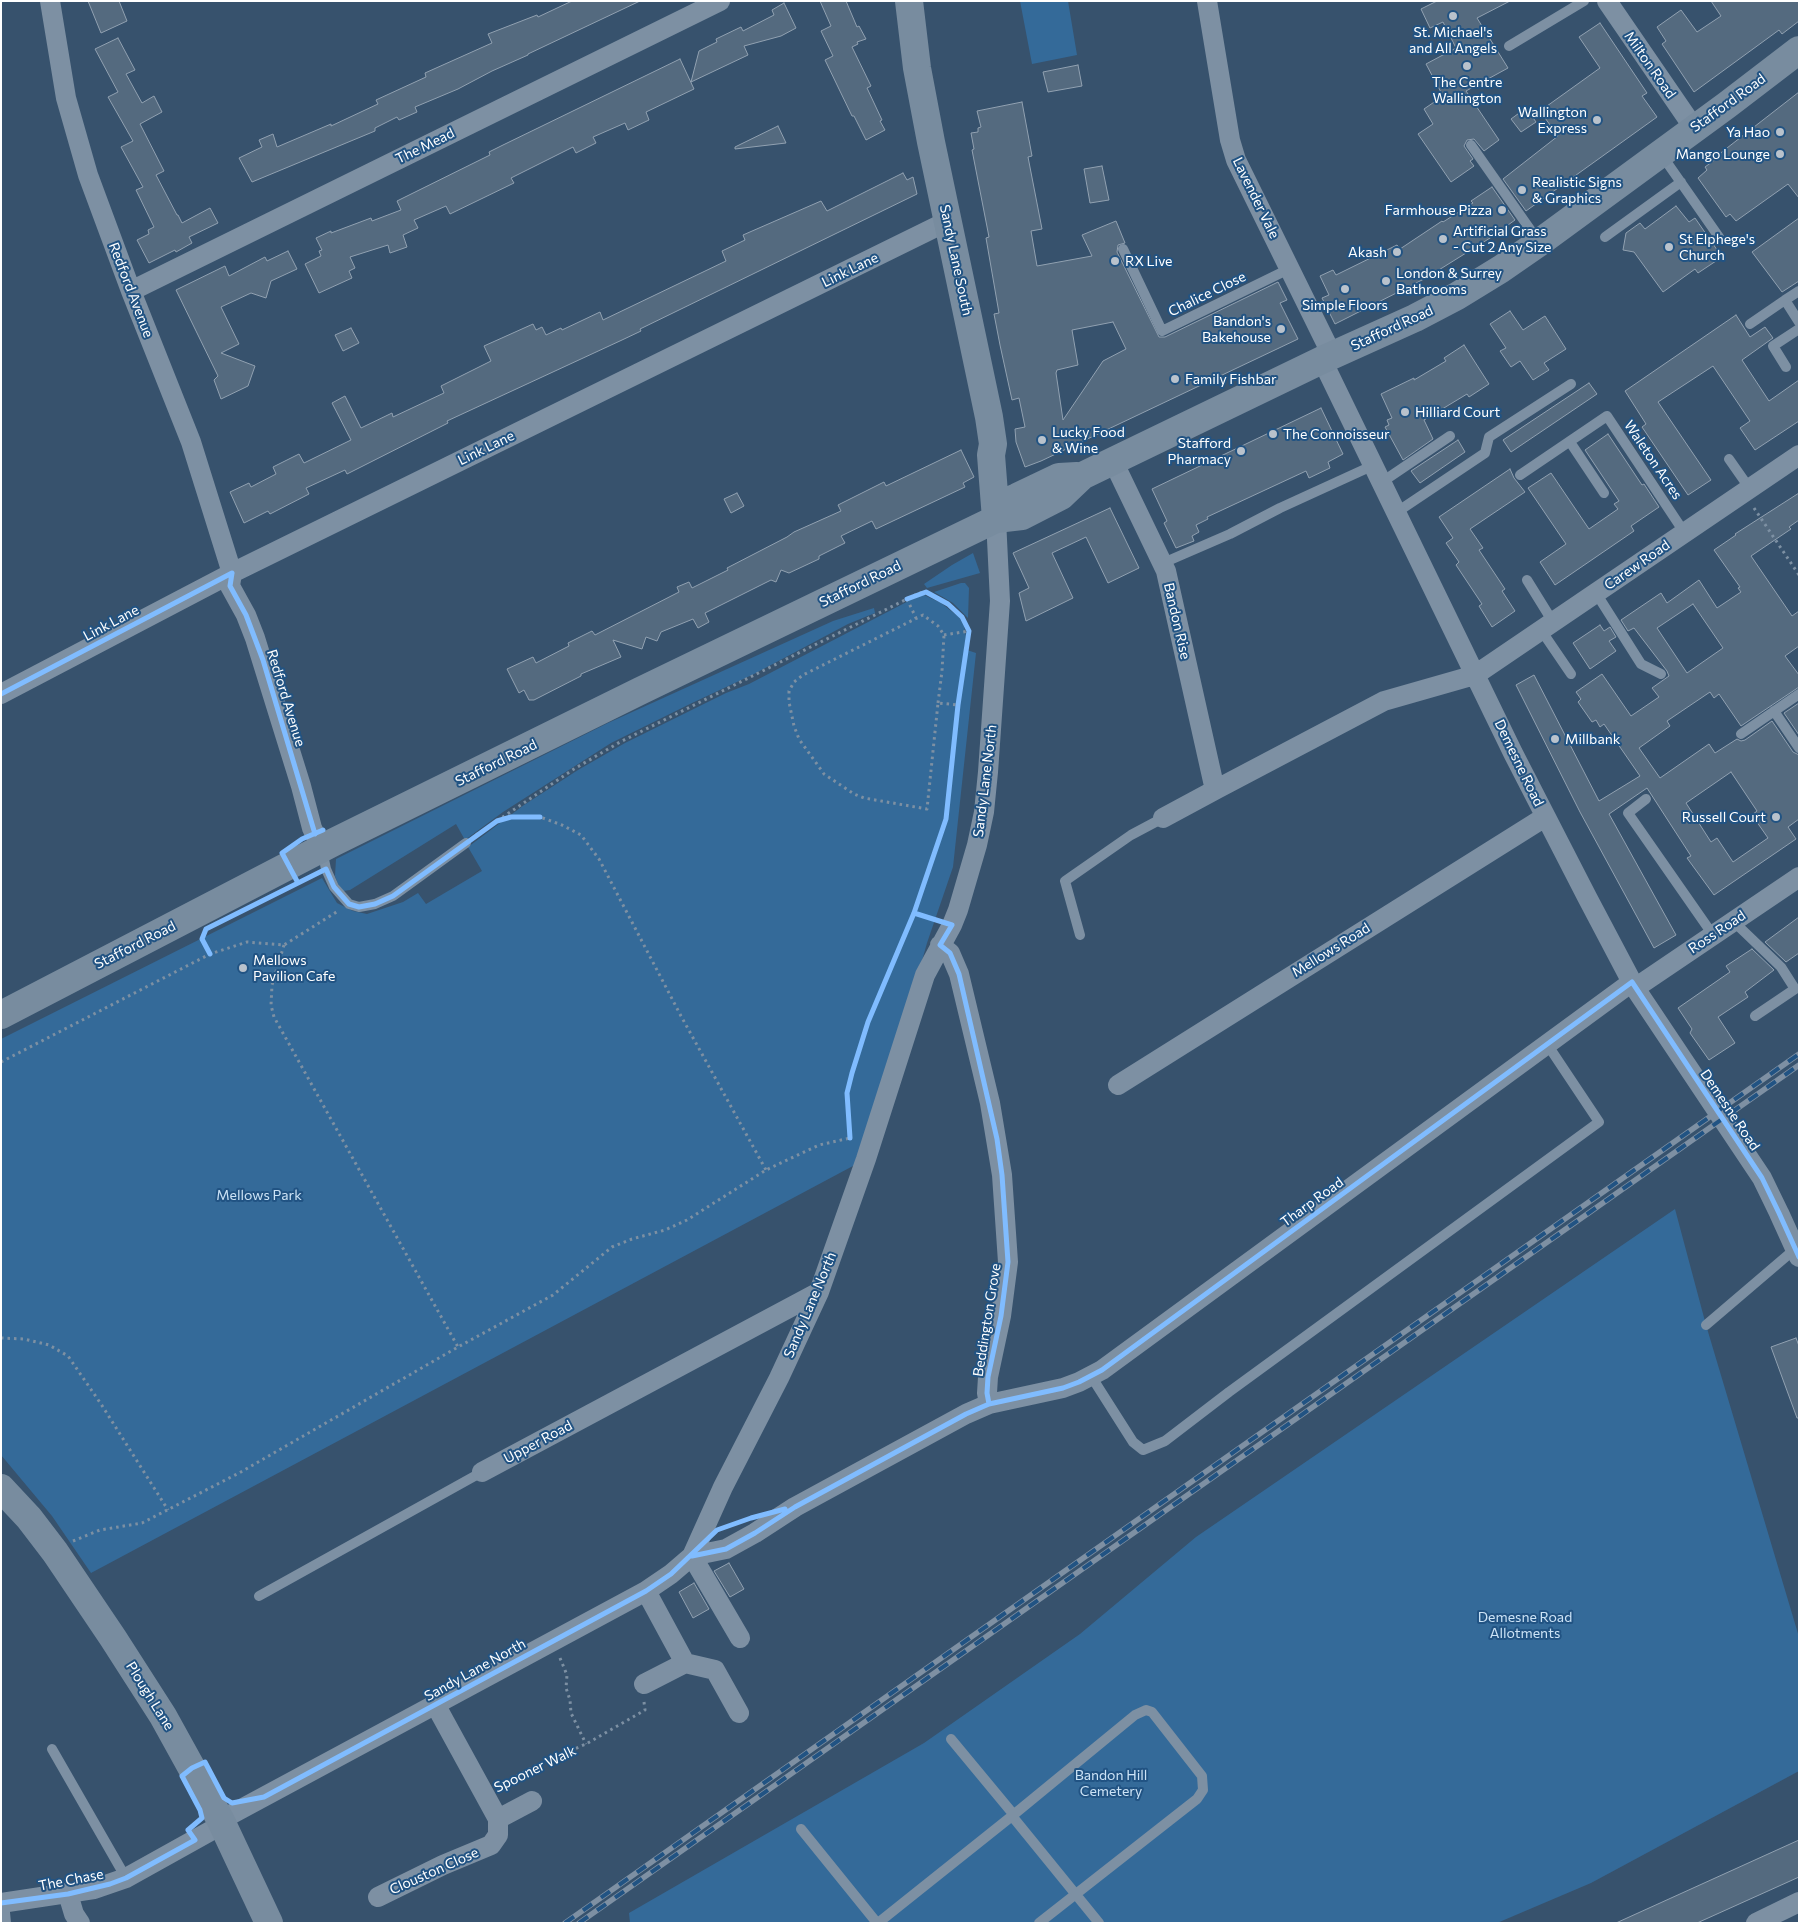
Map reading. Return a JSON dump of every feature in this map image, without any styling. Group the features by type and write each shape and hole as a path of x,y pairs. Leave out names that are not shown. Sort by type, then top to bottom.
{"main road":[{"name":"Sandy Lane South","path":"909,1 917,68 982,380 993,444 991,455 996,519"},
{"name":"Stafford Road","path":"1,1014 322,849 658,682 996,519 1022,516 1061,496 1082,476 1327,357 1415,318 1457,296 1540,242 1799,50"},
{"path":"993,444 1013,478 1019,482 1036,487"},
{"name":"Stafford Road","path":"996,519 1008,502 1036,487 1059,477 1082,476"},
{"name":"Plough Lane","path":"1,1488 29,1518 55,1552 156,1703 221,1821 269,1923"}],"street":[{"name":"Redford Avenue","path":"50,1 60,68 72,121 88,175 131,291 192,442 232,573 230,586 246,615 258,645 312,828 322,849"},
{"name":"The Mead","path":"131,291 720,1"},
{"name":"Lavender Vale","path":"1207,1 1232,150 1290,268 1327,357"},
{"name":"Milton Road","path":"1607,1 1694,128"},
{"name":"Link Lane","path":"1,694 232,573 948,222"},
{"name":"Demesne Road","path":"1327,357 1378,473 1545,817 1634,985 1762,1178 1798,1251"},
{"name":"Carew Road","path":"1475,674 1799,455"},
{"name":"Bandon Rise","path":"1113,461 1163,563 1215,790"},
{"name":"Sandy Lane North","path":"221,1821 646,1591 672,1574 692,1556 723,1487 779,1378 819,1292 873,1137 925,974 952,925 977,845 984,812 1000,611 996,519"},
{"path":"1163,818 1384,701 1475,674"},
{"name":"Mellows Road","path":"1118,1084 1545,817"},
{"name":"Ross Road","path":"1634,985 1799,877"},
{"name":"Beddington Grove","path":"940,945 950,953 959,974 990,1103 1002,1175 1008,1262 1001,1316 988,1377 987,1394 989,1404"},
{"name":"Tharp Road","path":"989,1404 1063,1388 1091,1376 1140,1343 1547,1044 1634,985"},
{"name":"Upper Road","path":"482,1472 819,1292"},
{"path":"740,1638 692,1556 726,1549 795,1507 959,1418 989,1404"},
{"path":"646,1591 685,1663"},
{"path":"644,1684 685,1663 715,1670 739,1713"},
{"path":"435,1704 498,1819 532,1801"},
{"name":"Clouston Close","path":"378,1897 491,1845 498,1835 498,1819"},
{"name":"The Chase","path":"2,1902 68,1894 110,1884 126,1878 214,1829 221,1821"},
{"path":"68,1894 74,1914 80,1923"},
{"path":"1756,1923 1799,1902"}],"lane":[{"path":"1509,46 1584,1"},
{"path":"1471,145 1540,242"},
{"path":"1660,153 1719,236"},
{"path":"1605,237 1681,182"},
{"name":"Chalice Close","path":"1123,249 1162,330 1290,268"},
{"path":"1750,324 1799,292"},
{"path":"1785,300 1799,322"},
{"path":"1786,367 1773,346 1799,329"},
{"path":"1397,512 1485,453 1489,437 1571,384"},
{"name":"Waleton Acres","path":"1520,475 1607,416 1684,532"},
{"path":"1163,563 1230,534 1280,508 1378,473 1450,436"},
{"path":"1570,442 1604,493"},
{"path":"1729,460 1747,491"},
{"path":"1527,580 1571,674"},
{"path":"1596,593 1641,664 1661,674"},
{"path":"1741,734 1799,694"},
{"path":"1774,711 1799,748"},
{"path":"1646,799 1628,812 1713,935"},
{"path":"1080,935 1065,880 1131,835 1163,818"},
{"path":"322,849 326,869 334,887 349,904 358,907 375,904 393,896 466,843"},
{"path":"1733,921 1781,967 1795,989 1755,1016"},
{"path":"1091,1376 1133,1442 1143,1450 1166,1441 1229,1392 1599,1122 1547,1044"},
{"path":"1706,1326 1798,1251"},
{"name":"Upper Road","path":"259,1596 482,1472"},
{"path":"801,1829 877,1923 1135,1715 1146,1710 1152,1712 1202,1776 1203,1790 1198,1799 1039,1923"},
{"path":"952,1739 1099,1923"},
{"path":"52,1749 126,1878"},
{"path":"2,1902 6,1923"}],"path":[{"path":"1747,491 1799,575"},
{"path":"466,843 574,769 620,742 907,599 926,592 948,604 962,617 969,630 958,705 946,819 914,913 868,1022 852,1073 848,1093 850,1138"},
{"path":"907,599 916,618"},
{"path":"923,615 930,619 944,635 927,808 872,801 854,794 837,784 817,766 799,739 789,702 789,691 794,682 803,674 888,634 916,618 923,615"},
{"path":"944,635 969,630"},
{"path":"938,703 958,705"},
{"path":"496,821 511,817 540,817 562,825 581,835 599,859 681,1016 766,1170"},
{"path":"1,1062 210,954 246,942 284,945 349,904"},
{"path":"914,913 952,925"},
{"path":"284,945 272,985 271,1005 274,1017 458,1347"},
{"path":"206,947 210,954"},
{"path":"55,1552 74,1540 100,1530 142,1523 239,1473 458,1347 553,1295 612,1248 632,1239 665,1230 687,1220 766,1170 819,1144 850,1138 873,1137"},
{"path":"1,1338 24,1339 49,1345 68,1356 101,1404 168,1510"}],"green space":[{"path":"1020,1 1068,1 1077,55 1032,64"},
{"path":"973,553 980,573 927,588 924,584 952,565"},
{"path":"965,583 969,588 968,618 953,603 934,592"},
{"name":"Mellows Park","path":"922,594 941,603 959,617 964,626 966,636 964,649 976,653 953,867 927,943 866,1159 91,1573 52,1516 1,1455 1,1039 322,878 337,903 353,911 367,914 403,902 418,893 426,904 482,871 468,847 524,805 578,770 625,743 726,693 749,684"},
{"path":"874,608 875,613 848,624 754,674 611,743 503,812 465,840 456,824 350,890 343,891 338,884 335,876 336,859 608,723 833,621"},
{"name":"Demesne Road Allotments","path":"1675,1209 1706,1325 1799,1637 1799,1771 1591,1883 1497,1923 630,1923 629,1913 924,1743 1080,1634 1196,1537"}],"building":[{"path":"88,1 119,1 127,21 101,33"},
{"path":"572,1 640,1 458,89 415,107 417,112 399,120 397,117 375,128 375,131 252,182 239,158 262,147 259,140 273,134 277,147 331,124 331,126 378,104 376,100 426,77 425,73 492,43 488,34 537,15 538,17"},
{"path":"820,1 846,1 857,27 859,26 866,39 857,42 858,44 852,47 871,86 867,88 885,130 866,140 854,116 852,116 825,60 833,56 821,31 831,26"},
{"path":"1437,1 1510,1 1477,18 1508,68 1466,91 1499,140 1484,151 1474,139 1467,140 1464,146 1473,159 1470,161 1474,166 1451,182 1418,134 1433,124 1424,109 1443,96 1426,64 1456,48 1443,22 1430,28 1421,9"},
{"path":"1711,1 1799,1 1799,21 1782,34 1779,30 1694,92 1662,44 1666,41 1657,27 1681,10 1697,32 1721,16"},
{"path":"784,3 796,28 781,36 744,46 748,55 691,82 699,51 717,42 716,39 741,27 743,31 774,15 772,10"},
{"path":"1600,23 1647,93 1642,96 1657,117 1526,211 1503,179 1558,136 1540,111 1600,68 1579,37"},
{"path":"118,38 135,70 126,74 142,103 154,96 162,112 140,124 164,171 156,175 177,215 182,223 210,208 218,223 189,237 192,243 149,263 137,240 149,234 148,230 154,227 136,190 143,187 121,147 133,141 108,97 118,92 95,49"},
{"path":"680,59 694,89 646,112 649,120 628,130 625,123 593,137 596,143 576,153 573,147 511,178 514,183 450,214 446,206 414,220 418,228 403,235 407,247 390,253 388,245 350,257 355,268 349,271 352,278 319,293 305,264 321,256 319,251 322,250 316,238 331,231 331,233 371,218 372,221 401,210 397,201 490,155 489,152"},
{"path":"1078,65 1082,86 1048,92 1043,72"},
{"path":"1799,92 1799,198 1788,184 1736,221 1730,214 1726,217 1698,178 1707,170 1705,167 1720,156 1718,155"},
{"path":"1022,102 1032,156 1028,157 1042,229 1031,231 1037,266 1092,256 1082,235 1116,221 1125,243 1118,245 1117,252 1159,337 1165,337 1278,282 1287,300 1280,303 1298,339 1025,467 1016,442 1015,429 1025,427 1019,398 1012,400 994,314 999,313 986,238 989,237 972,150 974,149 971,133 978,132 978,128 981,127 977,111","holes":["1113,322 1126,349 1103,361 1063,420 1056,373 1057,370 1078,365 1072,330"]},
{"path":"1526,108 1536,122 1521,132 1511,119"},
{"path":"778,126 786,143 735,149 735,147"},
{"path":"1102,166 1109,200 1090,203 1084,169"},
{"path":"903,173 907,180 913,177 917,194 640,329 641,331 447,421 448,423 347,474 345,470 306,488 309,494 270,514 268,511 244,523 230,492 249,483 251,487 276,474 273,467 299,454 304,463 351,440 332,403 345,396 361,428 392,413 393,417 444,393 441,386 491,361 484,346 533,324 536,330 542,327 546,335 561,328 562,330 600,312 603,320 726,261 722,251 745,240 743,235 821,201 827,211"},
{"path":"1492,187 1515,220 1426,278 1335,324 1322,298 1329,295 1320,276 1333,270 1336,275 1397,245 1400,249 1473,203 1471,201"},
{"name":"St Elphege's Church","path":"1676,206 1689,222 1695,218 1722,257 1698,273 1695,269 1663,292 1634,252 1623,250 1626,233 1640,223 1645,229"},
{"path":"1799,218 1799,281 1782,292 1752,252"},
{"path":"288,251 297,269 271,281 266,298 251,293 221,307 239,344 221,353 255,366 248,386 221,399 214,380 218,376 176,290 225,266 229,276 265,257 267,261"},
{"path":"1510,311 1523,330 1545,316 1566,349 1544,363 1549,370 1533,380 1520,361 1511,367 1500,351 1506,348 1490,324"},
{"path":"1736,315 1750,337 1765,327 1773,338 1742,360 1769,401 1799,380 1799,421 1755,450 1740,428 1750,421 1713,366 1658,402 1711,480 1688,495 1642,427 1646,424 1625,391"},
{"path":"351,328 359,343 343,351 335,335"},
{"path":"1464,345 1489,384 1469,397 1467,394 1424,420 1433,439 1403,460 1385,427 1389,425 1387,420 1392,418 1381,394 1414,378 1414,380 1446,361 1444,358"},
{"path":"1589,383 1597,394 1511,452 1503,440"},
{"path":"1321,408 1343,454 1328,462 1330,468 1309,478 1306,471 1207,517 1208,519 1196,525 1199,532 1192,536 1194,541 1176,548 1164,523 1167,521 1152,489"},
{"path":"1608,434 1659,507 1631,526 1634,531 1555,585 1540,562 1566,544 1528,488 1551,473 1589,529 1618,509 1614,504 1619,501 1585,450"},
{"path":"1458,440 1465,452 1420,483 1411,471"},
{"path":"961,450 974,477 963,483 965,487 876,529 872,521 841,536 845,543 819,556 819,559 789,573 781,570 776,582 771,580 705,613 709,622 698,628 693,619 661,632 657,641 646,637 642,649 613,640 621,657 581,674 581,676 534,700 529,700 524,690 519,693 507,669 533,657 536,663 569,646 568,643 592,631 595,635 679,592 677,587 689,582 692,588 728,570 727,568 794,532 841,511 838,505 884,482 886,486"},
{"path":"1510,469 1514,478 1525,492 1470,529 1483,548 1479,550 1505,589 1502,591 1515,611 1492,627 1479,606 1482,604 1456,565 1459,562 1446,543 1453,538 1439,517"},
{"path":"737,493 744,506 731,513 724,499"},
{"path":"1799,493 1799,520 1789,527 1791,529 1751,556 1792,616 1799,611 1799,646 1785,656 1799,675 1799,687 1741,726 1719,694 1714,698 1710,692 1667,721 1670,726 1639,748 1660,778 1709,744 1715,753 1737,739 1745,740 1772,721 1793,752 1799,755 1799,819 1788,827 1796,839 1714,895 1687,858 1691,856 1647,788 1609,814 1676,935 1654,948 1580,812 1516,685 1534,675 1599,801 1640,776 1604,724 1600,727 1596,720 1592,722 1578,702 1581,699 1576,692 1602,674 1631,716 1659,697 1652,688 1669,676 1667,671 1634,628 1628,631 1621,620 1661,593 1667,603 1699,580 1717,608 1741,592 1738,588 1740,587 1714,550 1735,534","holes":["1693,604 1723,648 1687,673 1657,628","1731,772 1757,811 1752,815 1768,838 1733,862 1717,838 1711,842 1686,803"]},
{"path":"1110,508 1139,568 1108,583 1086,537 1052,553 1073,598 1026,621 1019,593 1029,588 1013,553"},
{"path":"1600,625 1604,631 1610,627 1616,637 1609,641 1616,651 1590,669 1573,643"},
{"path":"1799,703 1799,735 1784,713"},
{"path":"1799,917 1799,953 1786,962 1765,942"},
{"path":"1752,949 1774,970 1745,992 1748,997 1718,1017 1735,1043 1709,1060 1690,1033 1692,1029 1678,1008 1730,972 1726,966"},
{"path":"1796,1338 1799,1346 1799,1418 1797,1418 1771,1347"},
{"path":"729,1563 744,1589 730,1597 714,1571"},
{"path":"694,1583 709,1609 693,1618 679,1592"},
{"path":"1799,1840 1799,1877 1697,1923 1616,1923"}],"railway":[{"path":"565,1923 1799,1054"},
{"path":"579,1923 1799,1065"}],"cycle path":[{"path":"232,573 230,586 246,615 263,660 315,834"},
{"path":"1,694 232,573"},
{"path":"850,1138 847,1093 852,1073 868,1022 914,913 946,819 958,705 969,631 962,617 948,604 926,592 907,599"},
{"path":"210,954 202,939 206,929 326,869 334,887 349,904 359,907 375,904 393,896 497,821 511,817 540,817"},
{"path":"298,883 282,853 302,839 323,830"},
{"path":"914,913 952,925 940,945 950,953 959,974 997,1139 1002,1175 1008,1262 1001,1316 988,1377 987,1393 989,1404"},
{"path":"692,1556 726,1549 795,1507 966,1414 989,1404 1063,1388 1102,1370 1632,982 1762,1178 1799,1257"},
{"path":"1,1903 68,1894 110,1884 126,1878 195,1840 188,1830 202,1818 200,1810 182,1776 192,1768 205,1762 224,1798 232,1803 264,1797 646,1591 671,1574 717,1530 785,1509"}],"place":[{"name":"St. Michael's and All Angels","path":"1453,16"},
{"name":"The Centre Wallington","path":"1467,66"},
{"name":"Wallington Express","path":"1597,120"},
{"name":"Ya Hao","path":"1780,132"},
{"name":"Mango Lounge","path":"1780,154"},
{"name":"Realistic Signs & Graphics","path":"1522,190"},
{"name":"Farmhouse Pizza","path":"1502,210"},
{"name":"Artificial Grass - Cut 2 Any Size","path":"1443,239"},
{"name":"St Elphege's Church","path":"1669,247"},
{"name":"Akash","path":"1397,252"},
{"name":"RX Live","path":"1115,261"},
{"name":"London & Surrey Bathrooms","path":"1386,281"},
{"name":"Simple Floors","path":"1345,289"},
{"name":"Bandon's Bakehouse","path":"1281,329"},
{"name":"Family Fishbar","path":"1175,379"},
{"name":"Hilliard Court","path":"1405,412"},
{"name":"The Connoisseur","path":"1273,434"},
{"name":"Lucky Food & Wine","path":"1042,440"},
{"name":"Stafford Pharmacy","path":"1241,451"},
{"name":"Millbank","path":"1555,739"},
{"name":"Russell Court","path":"1776,817"},
{"name":"Mellows Pavilion Cafe","path":"243,968"}],"park label":[{"name":"Bandon Hill Cemetery","path":"1111,1784"}]}
